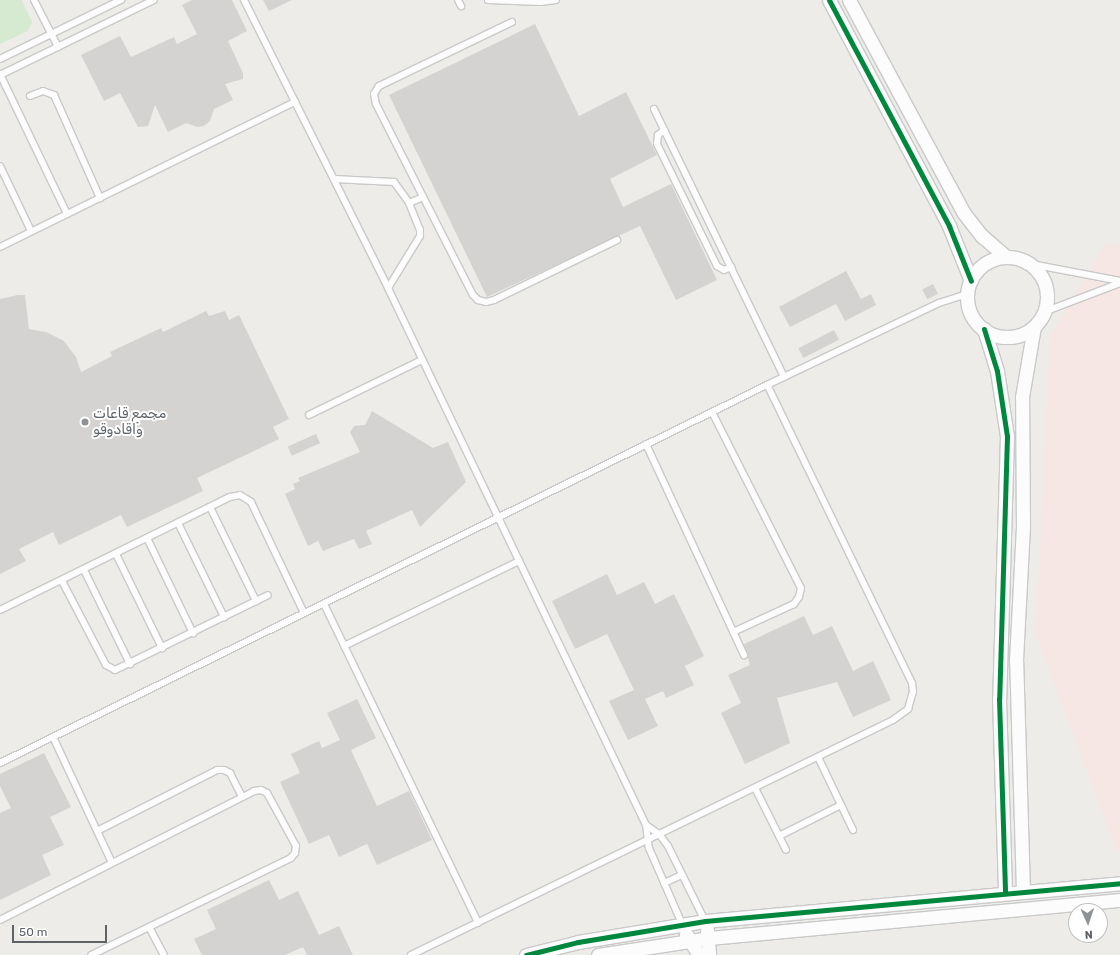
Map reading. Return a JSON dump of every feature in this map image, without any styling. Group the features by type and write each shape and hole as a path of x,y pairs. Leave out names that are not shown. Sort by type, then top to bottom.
{"street":[{"path":"829,0 952,233 971,280"},
{"path":"849,0 963,212 982,236 1006,257"},
{"path":"1005,893 999,699 1007,436 997,371 984,329 971,313 967,294 971,280 989,261 1006,257 1019,258 1031,264 1046,286 1047,304 1044,312 1034,327 1022,397 1023,527 1016,660 1023,892"},
{"path":"984,329 996,335 1009,336 1018,335 1034,327"},
{"path":"526,955 578,942 705,921 1120,883"},
{"path":"598,955 709,938 1120,900"},
{"path":"705,921 709,938 709,955"},
{"path":"682,925 699,955"}],"lane":[{"path":"34,0 58,47"},
{"path":"0,59 121,0"},
{"path":"67,214 0,74 154,0"},
{"path":"244,0 388,288 646,825 647,841 682,925"},
{"path":"488,0 541,2 556,0"},
{"path":"512,22 382,84 375,91 374,101 473,295 482,302 494,300 617,240"},
{"path":"30,96 43,91 54,95 100,198"},
{"path":"0,246 295,102"},
{"path":"654,109 784,377"},
{"path":"664,130 658,136 657,144 717,266 724,270 731,267"},
{"path":"0,166 32,231"},
{"path":"334,179 394,182 408,203 420,230 420,236 388,288"},
{"path":"408,203 423,197"},
{"path":"1031,264 1120,282"},
{"path":"1044,312 1120,282"},
{"path":"0,763 767,385 939,303 967,294"},
{"path":"309,416 422,360"},
{"path":"411,955 901,716 912,701 912,683 767,385"},
{"path":"712,412 801,588 800,597 794,604 733,632"},
{"path":"646,444 744,655"},
{"path":"0,610 62,581 210,507 233,496 240,495 249,500 304,613"},
{"path":"210,507 256,601"},
{"path":"178,523 224,617"},
{"path":"147,538 193,633"},
{"path":"116,554 162,648"},
{"path":"344,646 519,561"},
{"path":"84,570 130,664"},
{"path":"62,581 106,665 115,670 130,664 268,595"},
{"path":"324,604 478,923"},
{"path":"53,737 112,862"},
{"path":"818,757 853,830"},
{"path":"97,831 217,770 224,770 230,773 242,797"},
{"path":"755,788 786,850"},
{"path":"0,920 242,797 261,790 267,793 296,846 296,852 290,858 92,955"},
{"path":"779,836 841,805"},
{"path":"646,825 659,834 668,846 705,921"},
{"path":"664,883 682,875"},
{"path":"149,927 164,955"}],"shaded area":[{"path":"1106,244 1120,244 1120,851 1117,851 1036,634 1050,337"}],"green space":[{"path":"0,0 22,0 32,22 28,31 0,44"}],"building":[{"path":"192,0 232,0 247,31 228,41 243,73 243,79 225,84 233,100 214,109 210,121 204,126 197,127 186,123 168,132 155,105 148,126 138,127 120,93 104,101 81,55 120,36 131,57 174,37 177,44 197,34 182,5"},
{"path":"263,0 292,0 269,11"},
{"path":"535,24 579,116 626,92 657,155 610,179 623,207 671,184 717,280 676,300 640,226 487,297 389,95"},
{"path":"846,271 861,299 871,294 876,305 845,321 836,304 790,327 779,307"},
{"path":"933,284 938,294 927,299 922,289"},
{"path":"25,295 29,329 46,332 64,341 76,357 81,372 112,356 110,352 161,328 163,332 206,311 209,316 225,311 229,320 239,315 289,419 273,427 279,439 197,478 203,491 127,527 121,515 59,545 53,532 19,549 26,561 0,574 0,299"},
{"path":"834,330 839,340 803,358 798,348"},
{"path":"372,411 433,448 448,442 466,482 420,527 412,510 366,531 372,544 359,549 354,539 323,551 318,541 308,546 285,494 295,489 293,484 300,481 298,478 360,452 350,432 354,426 365,425"},
{"path":"316,434 320,443 292,456 288,447"},
{"path":"607,574 617,595 644,582 655,604 674,594 704,656 685,666 694,685 666,698 663,691 645,699 658,726 628,740 609,701 634,690 607,634 575,649 552,601"},
{"path":"804,616 813,635 832,626 853,671 873,661 891,700 853,717 837,682 777,698 790,743 745,764 721,713 741,703 728,675 750,665 744,644"},
{"path":"357,699 376,738 351,750 377,806 409,791 432,840 377,865 367,844 339,857 329,835 309,844 280,782 300,773 291,754 319,741 322,748 340,740 327,713"},
{"path":"44,753 71,807 50,817 64,845 42,855 51,875 0,900 0,813 11,808 0,786 0,774"},
{"path":"269,880 279,900 298,891 319,935 339,926 353,955 307,955 303,947 285,955 202,955 194,939 216,929 207,910"}],"cycle path":[{"path":"829,0 949,226 971,281"},
{"path":"984,329 997,371 1007,436 999,699 1005,893"},
{"path":"526,955 578,942 705,921 1120,883"}],"place":[{"name":"مجمع قاعات واقادوقو","path":"85,422"}]}
